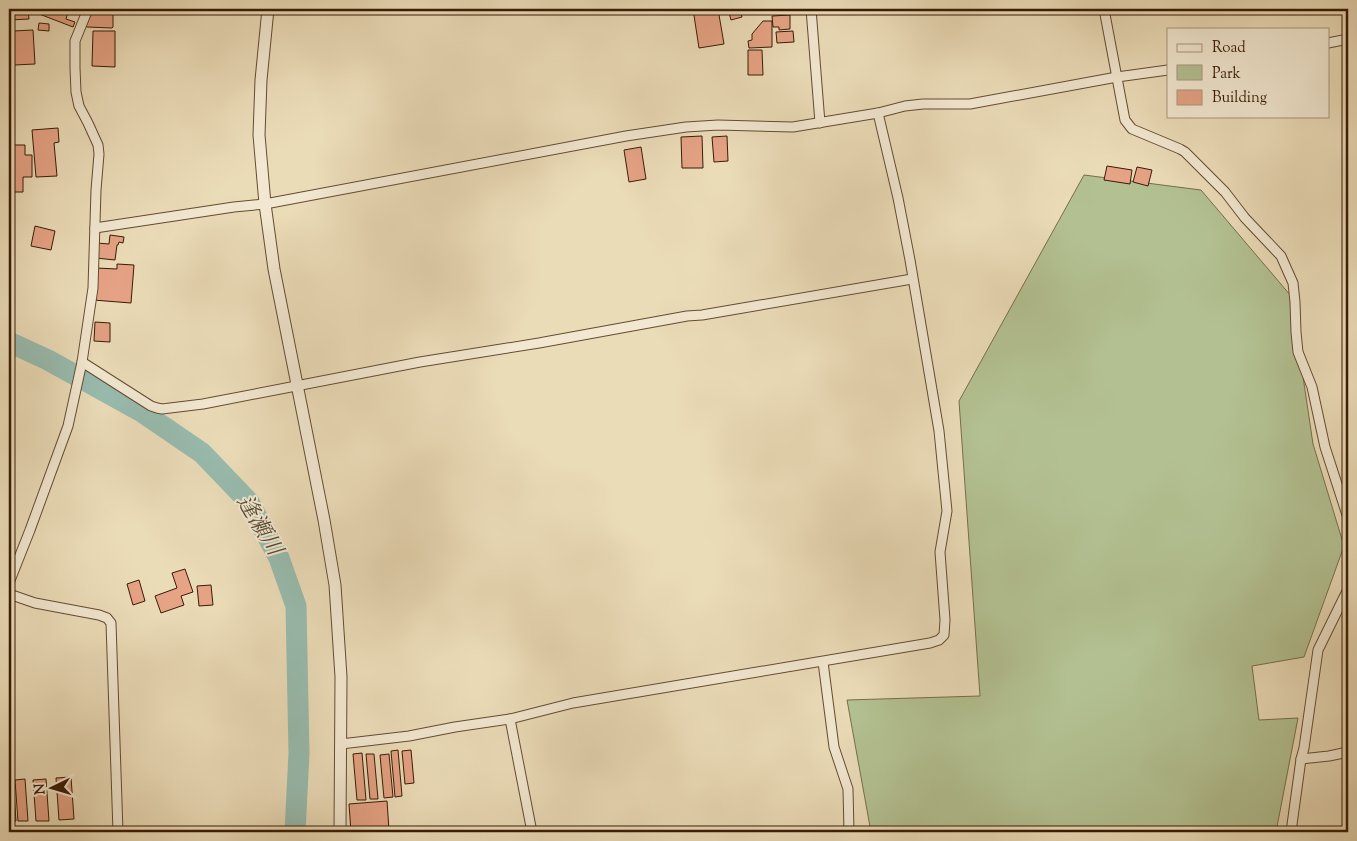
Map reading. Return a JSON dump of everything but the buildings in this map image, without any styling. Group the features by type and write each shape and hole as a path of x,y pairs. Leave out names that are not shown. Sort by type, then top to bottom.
{"street":[{"path":"9,583 68,426 82,362 93,288 99,154 98,145 79,106 76,92 75,41 88,9"},
{"path":"290,9 268,9 261,80 260,135 265,204 274,269 324,520 335,585 341,677 340,832"},
{"path":"811,9 820,123"},
{"path":"1104,9 1124,115 1129,126 1135,131 1170,144 1185,152 1225,192 1245,218 1281,256 1293,283 1298,352 1312,387 1325,447 1348,518"},
{"path":"1330,42 1348,39"},
{"path":"95,228 265,204 626,136 686,127 718,125 793,127 878,113 905,106 970,104 1117,77 1167,70"},
{"path":"341,744 409,736 510,719 574,703 930,643 939,640 944,635 945,620 940,552 947,510 939,431 898,198 878,113"},
{"path":"82,362 157,408 202,404 420,362 912,279"},
{"path":"1291,832 1318,650 1348,589"},
{"path":"9,594 35,603 99,615 107,618 111,623 118,832"},
{"path":"823,662 834,747 848,790 849,832"},
{"path":"510,719 532,832"},
{"path":"1301,759 1348,752"}],"green space":[{"path":"1084,175 1201,190 1291,296 1313,444 1344,546 1304,657 1252,666 1259,720 1298,718 1276,832 871,832 847,700 980,696 959,401"}],"waterway":[{"name":"逢瀬川","path":"9,342 48,360 142,412 202,453 249,502 279,558 296,606 299,753 295,832"}]}
